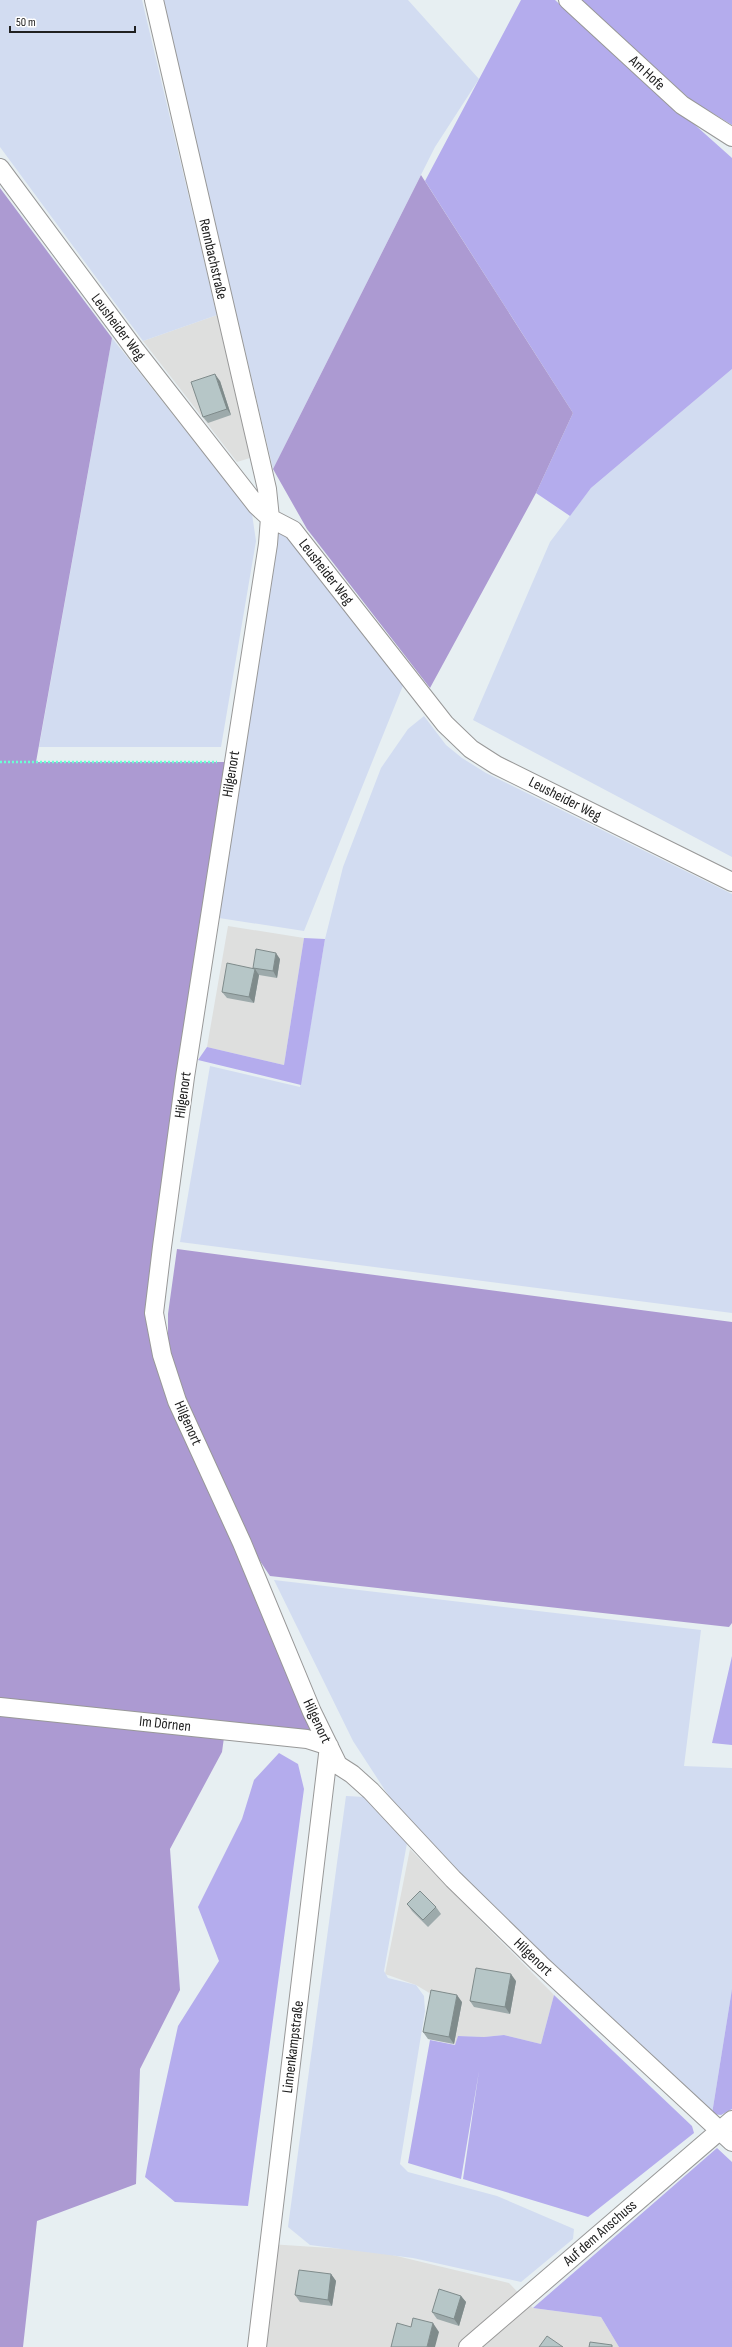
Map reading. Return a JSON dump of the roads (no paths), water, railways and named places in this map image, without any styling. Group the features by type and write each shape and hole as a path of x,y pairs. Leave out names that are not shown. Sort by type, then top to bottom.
{"street":[{"name":"Rennbachstraße","path":"154,0 267,489 270,518"},
{"name":"Am Hofe","path":"568,0 682,105 732,137"},
{"name":"Leusheider Weg","path":"0,168 198,433 257,506 270,518 293,530 445,724 471,749 496,765 732,882"},
{"name":"Hilgenort","path":"270,518 268,544 185,1077 154,1313 162,1355 177,1401 242,1543 312,1712 338,1765 352,1774 371,1791 453,1879 540,1964 728,2131"},
{"name":"Im Dörnen","path":"0,1707 307,1739 328,1746"},
{"name":"Linnenkampstraße","path":"257,2347 328,1746"},
{"name":"Auf dem Anschuss","path":"468,2347 728,2131"}]}
